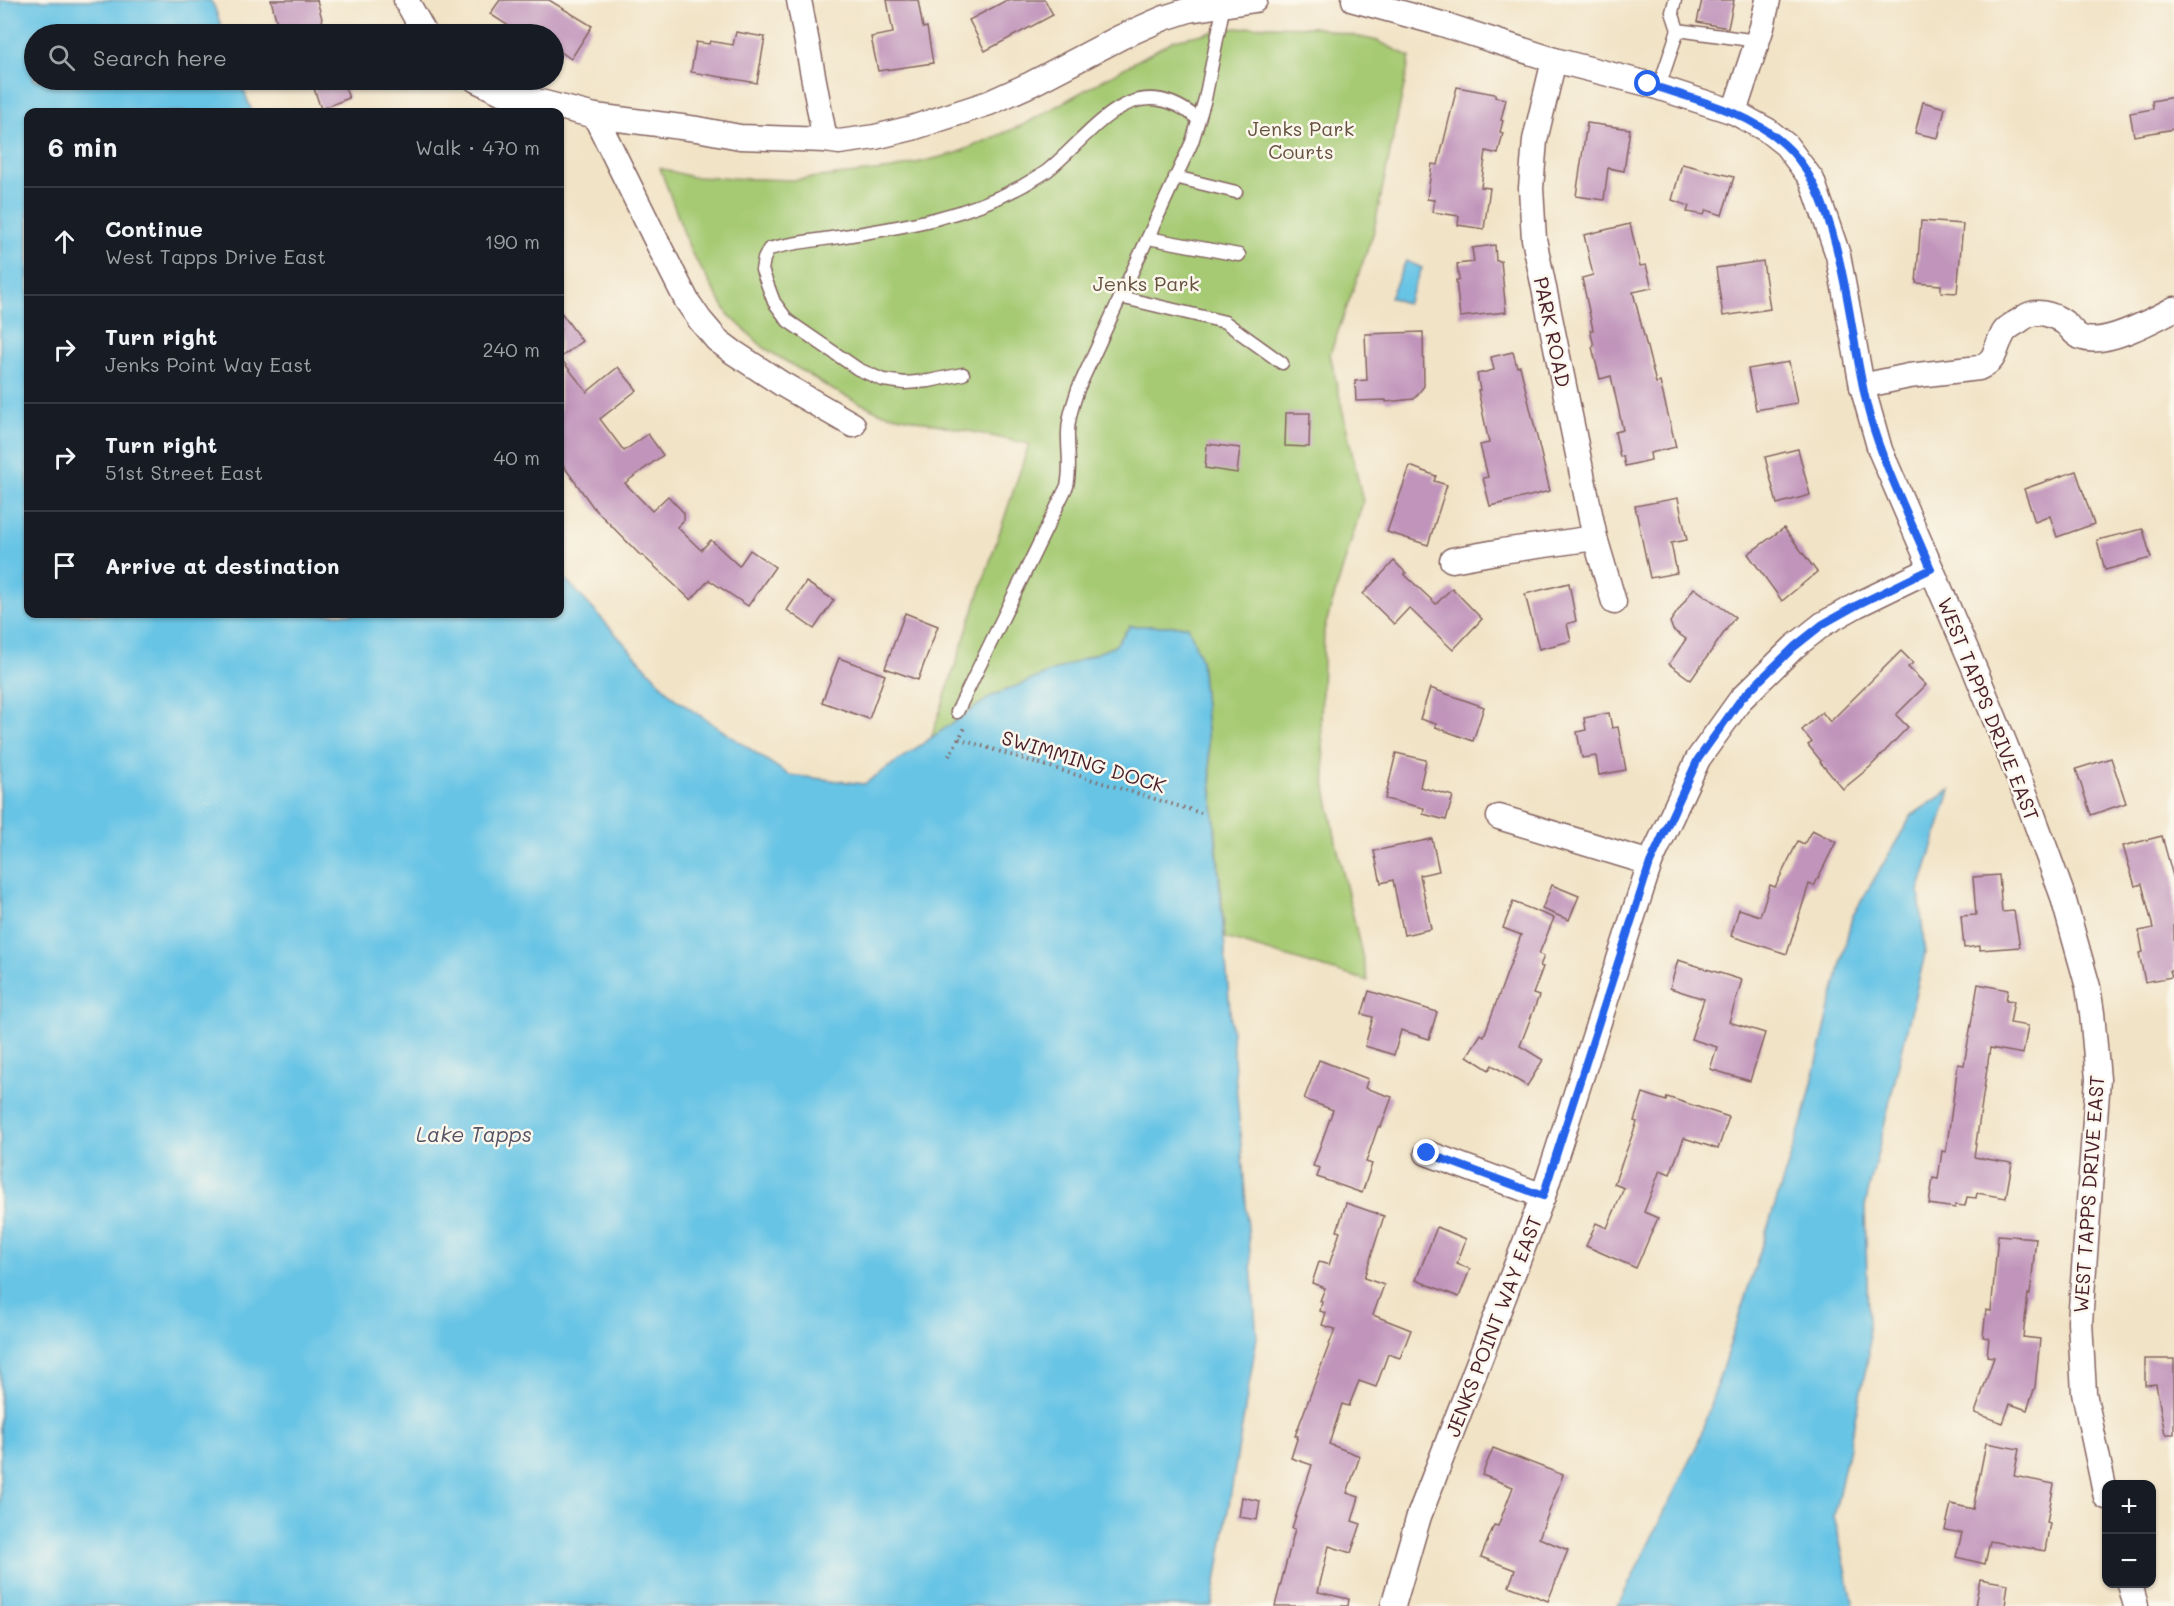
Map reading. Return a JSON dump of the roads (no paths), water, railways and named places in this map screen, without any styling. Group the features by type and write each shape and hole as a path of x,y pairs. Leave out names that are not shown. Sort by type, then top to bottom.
{"street":[{"path":"406,0 419,24"},
{"path":"799,0 825,140"},
{"path":"564,108 595,116 740,137 839,142 875,137 912,128 989,103 1164,18 1189,10 1255,0"},
{"name":"WEST TAPPS DRIVE EAST","path":"1354,0 1442,24 1554,60 1659,87 1734,112 1767,130 1786,145 1812,180 1821,200 1838,255 1862,386 1880,450 1976,670 2026,796 2062,894 2088,987 2098,1079 2080,1322 2084,1393 2102,1480"},
{"path":"1734,112 1768,0"},
{"name":"PARK ROAD","path":"1554,60 1535,140 1531,188 1533,239 1595,537 1614,602"},
{"path":"497,90 564,108"},
{"path":"595,116 687,301 700,320 717,340 733,352 782,384 853,425"},
{"path":"1862,386 1909,376 1979,368 1993,358 2001,336 2007,328 2030,314 2043,313 2053,316 2065,323 2078,336 2096,340 2136,329 2174,309"},
{"path":"1452,560 1595,537"},
{"name":"JENKS POINT WAY EAST","path":"1394,1606 1419,1516 1543,1196 1650,863 1698,759 1741,699 1794,647 1823,624 1931,569"},
{"path":"1499,817 1650,863"},
{"path":"1427,1153 1543,1196"},
{"path":"2131,1588 2136,1606"}],"lane":[{"path":"1659,87 1678,30 1672,12 1675,0"},
{"path":"957,712 1067,486 1071,469 1068,435 1071,410 1078,390 1192,142 1205,99 1224,4"},
{"path":"1678,30 1757,40"},
{"path":"963,374 905,383 883,380 858,369 788,321 774,302 762,270 769,249 903,227 971,210 1001,197 1046,172 1122,105 1142,98 1165,101 1184,108 1198,119"},
{"path":"1175,177 1236,192"},
{"path":"1148,238 1239,255"},
{"path":"1120,297 1225,322 1282,363"}],"water":[{"name":"Lake Tapps","path":"0,0 210,0 220,24 24,24 24,90 244,90 250,108 24,108 24,618 564,618 564,577 674,698 789,775 864,784 992,696 1115,646 1130,626 1188,626 1201,660 1257,1337 1212,1606 0,1606"},
{"path":"1406,261 1422,268 1407,304 1390,297"},
{"path":"1950,790 1919,892 1925,954 1865,1206 1869,1354 1834,1516 1854,1606 1618,1606 1698,1443 1805,1112 1852,917 1912,815"}],"park label":[{"name":"Jenks Park Courts","path":"1301,140"},
{"name":"Jenks Park","path":"1146,283"}]}
